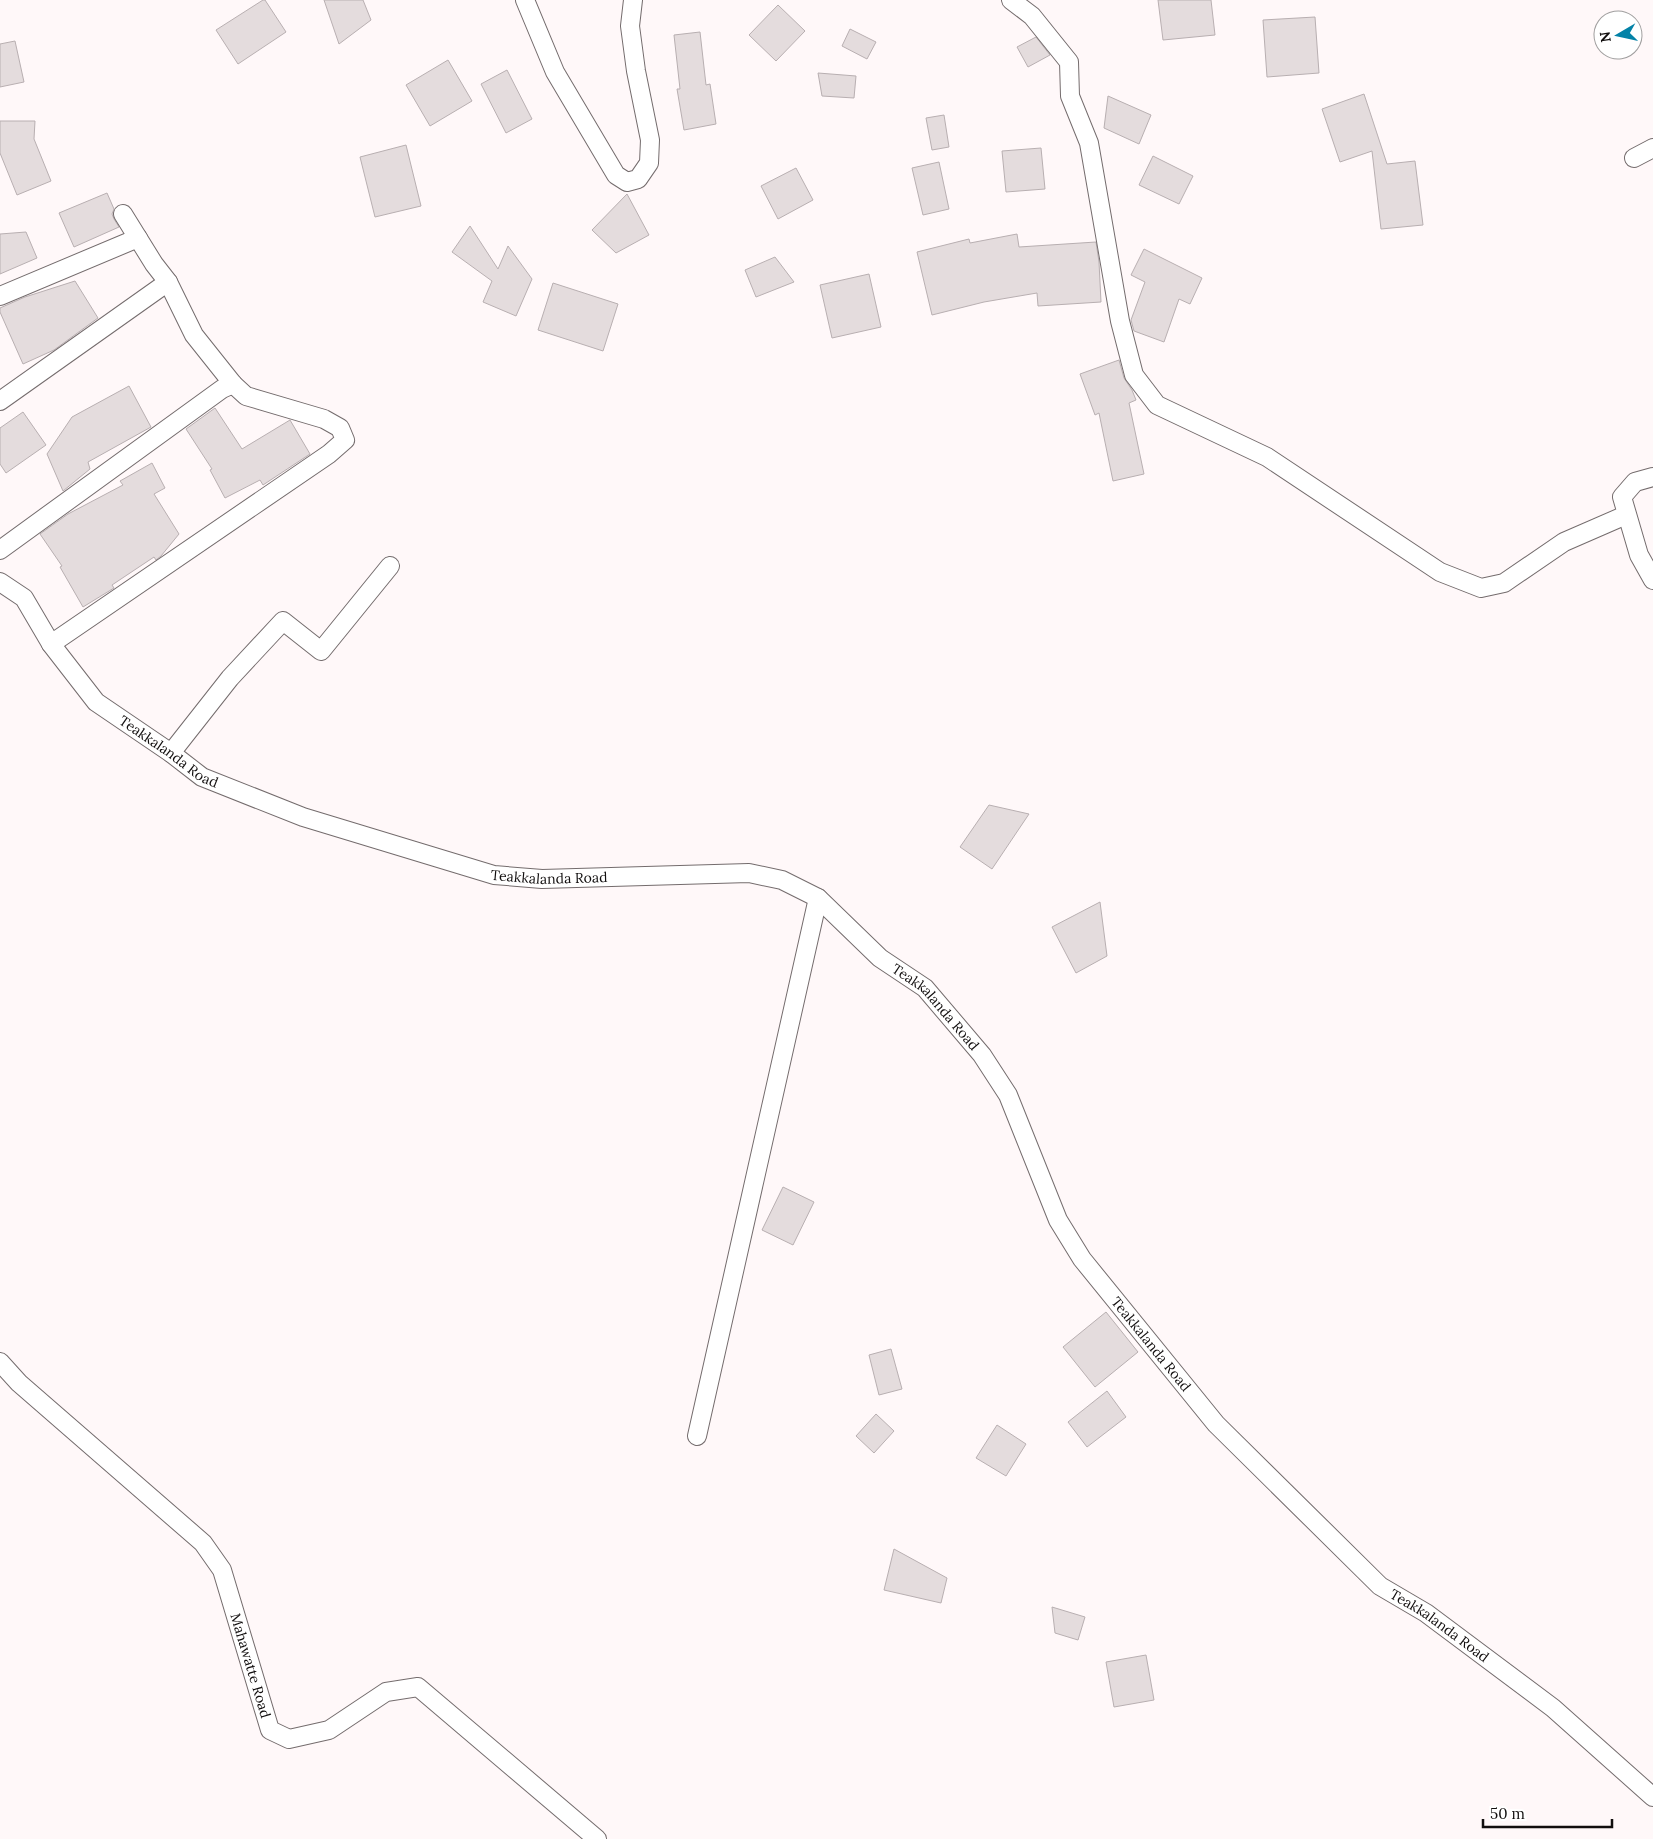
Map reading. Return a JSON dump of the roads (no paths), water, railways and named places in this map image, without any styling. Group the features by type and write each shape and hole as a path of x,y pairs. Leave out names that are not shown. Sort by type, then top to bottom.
{"street":[{"path":"525,0 555,72 616,175 627,182 638,179 649,163 650,140 636,71 630,26 632,0"},
{"path":"1011,0 1032,16 1068,62 1070,96 1089,143 1120,321 1134,375 1157,405 1267,457 1440,572 1481,588 1504,583 1564,542 1626,515"},
{"path":"1634,158 1653,148"},
{"path":"51,644 329,454 345,440 340,428 324,419 246,396 233,384 194,335 168,282 154,264 123,214"},
{"path":"0,296 138,238"},
{"path":"0,399 168,282"},
{"path":"0,550 222,389 233,384"},
{"path":"1653,477 1635,482 1622,497 1639,555 1653,580"},
{"path":"171,752 230,678 283,621 321,651 390,566"},
{"name":"Teakkalanda Road","path":"0,582 24,598 51,644 96,702 171,752 202,777 303,817 494,875 542,879 749,873 782,880 818,898 880,958 925,988 982,1055 1008,1095 1058,1220 1082,1259 1216,1424 1380,1586 1426,1613 1553,1708 1653,1797"},
{"path":"697,1436 818,898"},
{"name":"Mahawatte Road","path":"0,1362 19,1383 203,1544 222,1570 270,1730 288,1739 329,1730 386,1692 418,1688 597,1839"}]}
